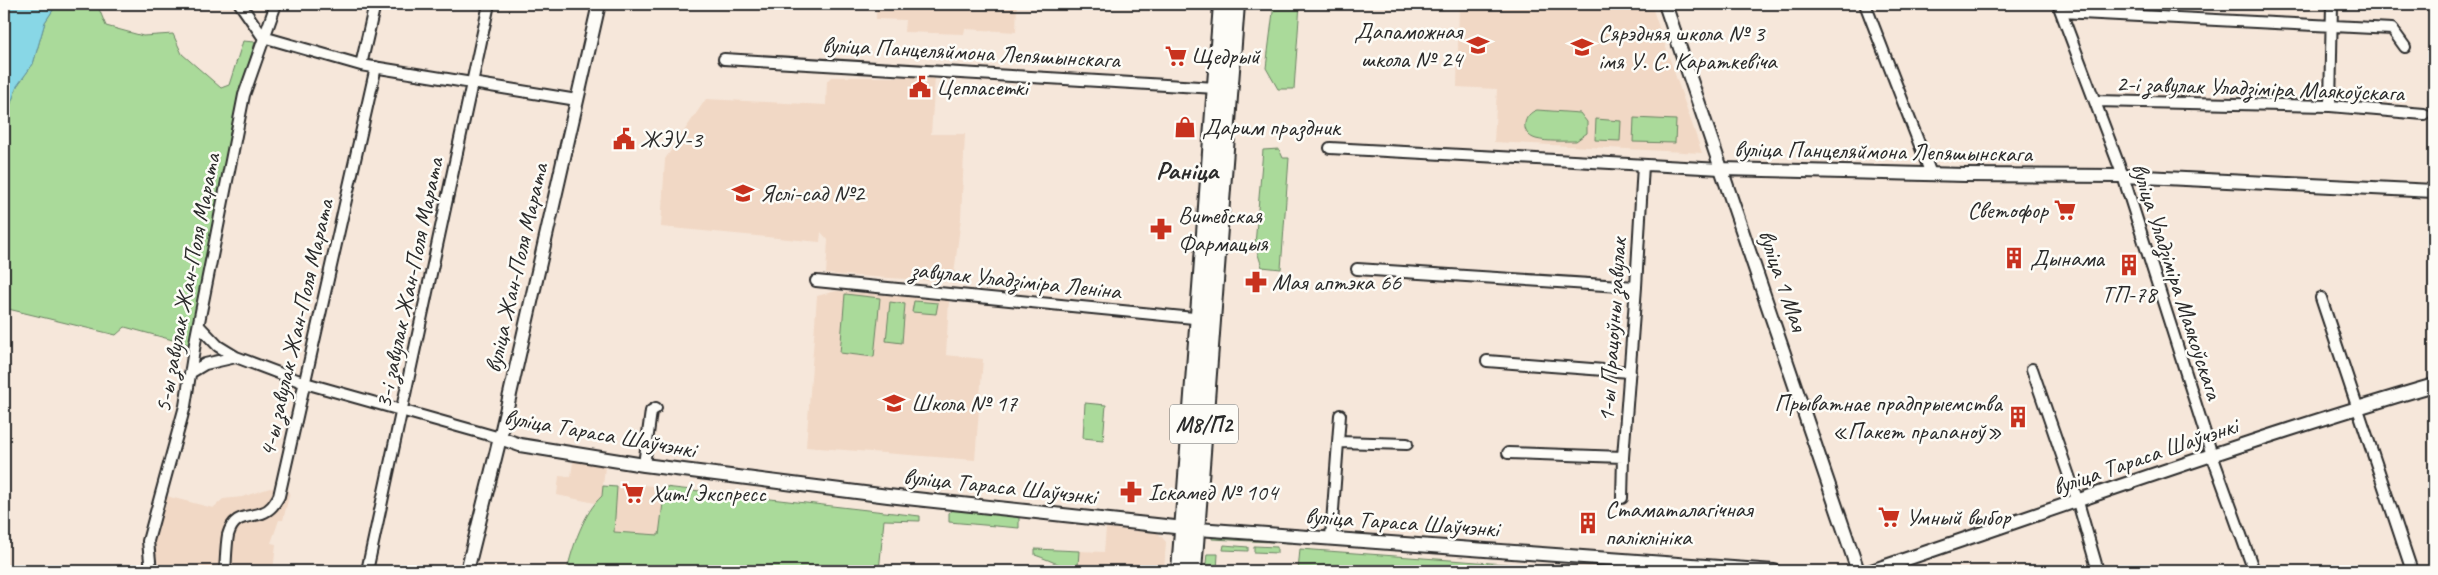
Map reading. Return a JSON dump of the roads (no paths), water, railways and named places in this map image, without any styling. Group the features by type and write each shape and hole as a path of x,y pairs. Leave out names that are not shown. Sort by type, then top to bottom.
{"main road":[{"name":"М8/П2","path":"1206,319 1216,88 1222,4"},
{"name":"М8/П2","path":"1193,571 1190,528 1206,319 1236,4"},
{"name":"М8/П2","path":"1180,571 1190,528"}],"street":[{"path":"240,4 263,37 361,65 576,100"},
{"name":"5-ы завулак Жан-Поля Марата","path":"151,571 148,542 185,406 244,95 276,4"},
{"path":"361,65 375,4"},
{"name":"3-і завулак Жан-Поля Марата","path":"367,571 474,82 489,4"},
{"name":"вуліца Жан-Поля Марата","path":"467,571 500,438 599,4"},
{"name":"вуліца 1 Мая","path":"1665,4 1858,571"},
{"path":"1866,4 1932,174"},
{"path":"2330,106 2332,4"},
{"path":"2059,8 2392,29 2405,47"},
{"name":"вуліца Уладзіміра Маякоўскага","path":"2059,8 2123,176 2212,455 2254,571"},
{"name":"вуліца Панцеляймона Лепяшынскага","path":"724,59 1216,88"},
{"name":"4-ы завулак Жан-Поля Марата","path":"225,571 229,534 238,519 248,514 263,513 272,506 279,496 376,67"},
{"name":"2-і завулак Уладзіміра Маякоўскага","path":"2095,102 2330,106 2424,114"},
{"name":"вуліца Панцеляймона Лепяшынскага","path":"1330,148 1722,169 2123,176 2434,191"},
{"name":"1-ы Працоўны завулак","path":"1622,498 1623,457 1643,165"},
{"path":"1357,269 1636,288"},
{"name":"завулак Уладзіміра Леніна","path":"816,280 1206,319"},
{"path":"2321,298 2356,408 2412,571"},
{"name":"вуліца Тараса Шаўчэнкі","path":"199,326 218,346 236,357 305,383 402,409 520,445 644,465 888,496 1190,528 1774,571"},
{"path":"190,374 205,364 236,357"},
{"path":"1487,361 1630,372"},
{"path":"2032,369 2078,502 2098,571"},
{"name":"вуліца Тараса Шаўчэнкі","path":"1871,571 2212,455 2356,408 2434,385"},
{"path":"644,465 651,411 656,408"},
{"path":"1331,537 1340,415"},
{"path":"1338,442 1407,444"},
{"path":"1508,453 1623,457"}],"water":[{"path":"4,4 57,4 45,22 33,64 17,86 4,123"}],"place":[{"name":"Дапаможная школа № 24","path":"1478,45"},
{"name":"Сярэдняя школа № 3 імя У. С. Караткевіча","path":"1582,47"},
{"name":"Щедрый","path":"1176,56"},
{"name":"Цепласеткі","path":"920,87"},
{"name":"Дарим праздник","path":"1185,127"},
{"name":"ЖЭУ-3","path":"624,139"},
{"name":"Яслі-сад №2","path":"743,193"},
{"name":"Светофор","path":"2065,210"},
{"name":"Витебская Фармацыя","path":"1161,229"},
{"name":"Дынама","path":"2014,258"},
{"name":"ТП-78","path":"2129,265"},
{"name":"Мая аптэка 66","path":"1256,282"},
{"name":"Школа № 17","path":"894,403"},
{"name":"Прыватнае прадпрыемства «Пакет прапаноў»","path":"2018,417"},
{"name":"Іскамед № 104","path":"1131,492"},
{"name":"Хит! Экспресс","path":"633,493"},
{"name":"Умный выбор","path":"1889,517"},
{"name":"Стаматалагічная паліклініка","path":"1588,523"}],"district":[{"name":"Раніца","path":"1187,170"}]}
